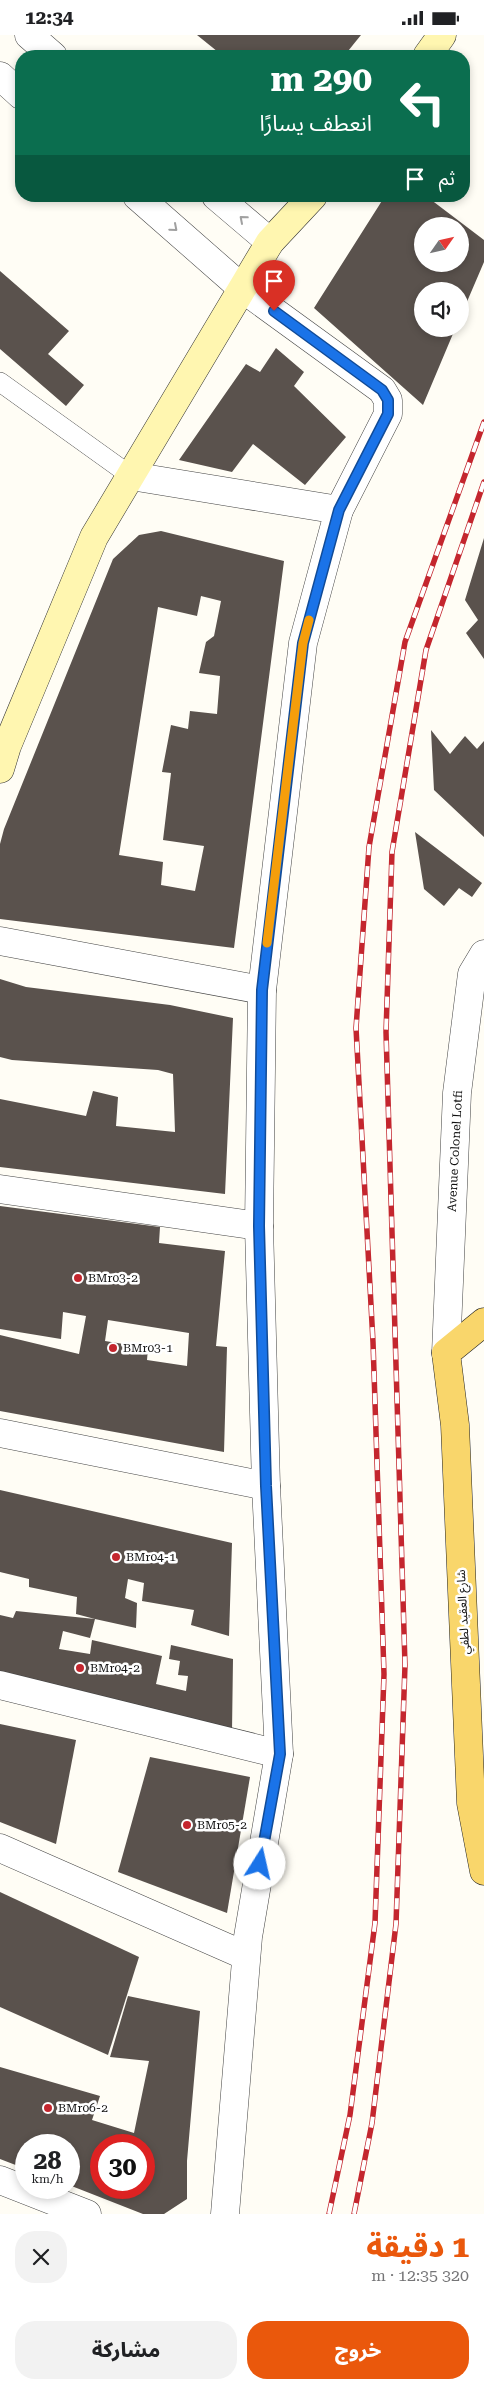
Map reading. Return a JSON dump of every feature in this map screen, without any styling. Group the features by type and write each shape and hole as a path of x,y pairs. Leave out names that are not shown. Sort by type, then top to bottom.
{"main road":[{"path":"446,1353 484,1322"},
{"name":"شارع العقيد لطفي","path":"446,1353 455,1425 484,1871"}],"street":[{"path":"29,35 47,50"},
{"path":"431,50 442,35"},
{"path":"0,77 15,90"},
{"path":"144,202 243,289 382,390 388,400 388,414 339,510 303,643 262,990 259,1226 266,1486 280,1754 246,1956 225,2214"},
{"path":"223,202 270,242"},
{"path":"0,769 7,746 94,537 270,242 307,202"},
{"path":"131,476 339,510"},
{"path":"0,941 262,990"},
{"name":"Avenue Colonel Lotfi","path":"446,1353 457,1093 480,973"},
{"path":"0,1189 259,1226"},
{"path":"0,1433 266,1486"},
{"path":"0,1685 280,1754"},
{"path":"0,1848 246,1956"},
{"path":"0,2180 87,2214"}],"lane":[{"path":"0,382 131,476"}],"building":[{"path":"197,35 361,35 349,50 216,50"},
{"path":"381,202 434,202 454,217 414,217 414,273 469,273 469,229 484,240 484,262 469,297 469,282 414,282 414,337 452,337 423,405 314,308"},
{"path":"0,271 69,331 48,354 84,385 66,406 0,349"},
{"path":"276,348 304,372 294,386 346,437 305,485 253,444 232,472 179,460 246,364 260,372"},
{"path":"161,531 284,561 234,948 0,919 0,844 4,829 113,559 139,535","holes":["201,596 221,601 214,636 206,642 199,673 220,676 217,714 190,711 188,729 171,725 162,772 171,773 163,840 204,846 195,891 161,885 163,862 119,855 158,607 197,616"]},
{"path":"484,538 484,659 466,633 478,620 465,600"},
{"path":"431,730 450,754 465,736 477,749 484,741 484,837 434,790"},
{"path":"415,832 482,883 472,897 459,888 444,906 424,889"},
{"path":"0,979 26,987 170,1005 233,1018 225,1194 0,1167 0,1099 86,1116 93,1091 118,1097 116,1126 175,1132 173,1074 158,1070 12,1060 0,1057"},
{"path":"0,1206 160,1227 159,1243 225,1251 216,1346 227,1347 224,1452 0,1411 0,1335 79,1354 86,1316 63,1312 61,1339 0,1329","holes":["108,1320 189,1333 187,1366 147,1360 148,1348 105,1341"]},
{"name":"BMr04-1","path":"0,1490 232,1543 229,1636 191,1625 194,1610 142,1601 144,1583 128,1579 125,1598 137,1603 136,1628 76,1614 77,1597 29,1587 29,1579 0,1572"},
{"name":"BMr04-2","path":"16,1611 95,1619 90,1638 63,1631 59,1649 90,1654 92,1640 162,1656 156,1684 186,1691 188,1676 178,1675 180,1661 169,1659 171,1645 233,1659 232,1731 0,1678 0,1615 13,1618"},
{"path":"0,1724 76,1740 56,1844 0,1822"},
{"name":"BMr05-2","path":"150,1757 250,1777 227,1913 118,1872"},
{"path":"0,1892 139,1957 108,2055 0,2007"},
{"name":"BMr06-2","path":"128,1996 200,2011 187,2161 187,2199 164,2214 143,2214 105,2199 155,2199 155,2134 90,2134 90,2193 80,2189 80,2134 15,2134 15,2165 0,2159 0,2067 100,2096 92,2120 134,2133 149,2061 110,2057"}],"railway":[{"path":"329,2214 350,2115 375,1923 384,1674 373,1342 356,1028 369,847 405,642 484,422"},
{"path":"354,2214 372,2123 396,1924 405,1665 386,1032 392,852 426,650 484,482"}],"slow traffic":[{"path":"267,943 303,643 309,620"}],"place":[{"name":"BMr03-2","path":"78,1278"},
{"name":"BMr03-1","path":"113,1348"},
{"name":"BMr04-1","path":"116,1557"},
{"name":"BMr04-2","path":"80,1668"},
{"name":"BMr05-2","path":"187,1825"},
{"name":"BMr06-2","path":"48,2108"}],"route":[{"path":"260,1864 280,1754 266,1486 259,1226 262,990 303,643 339,510 388,414 388,400 382,390 274,311"}]}
